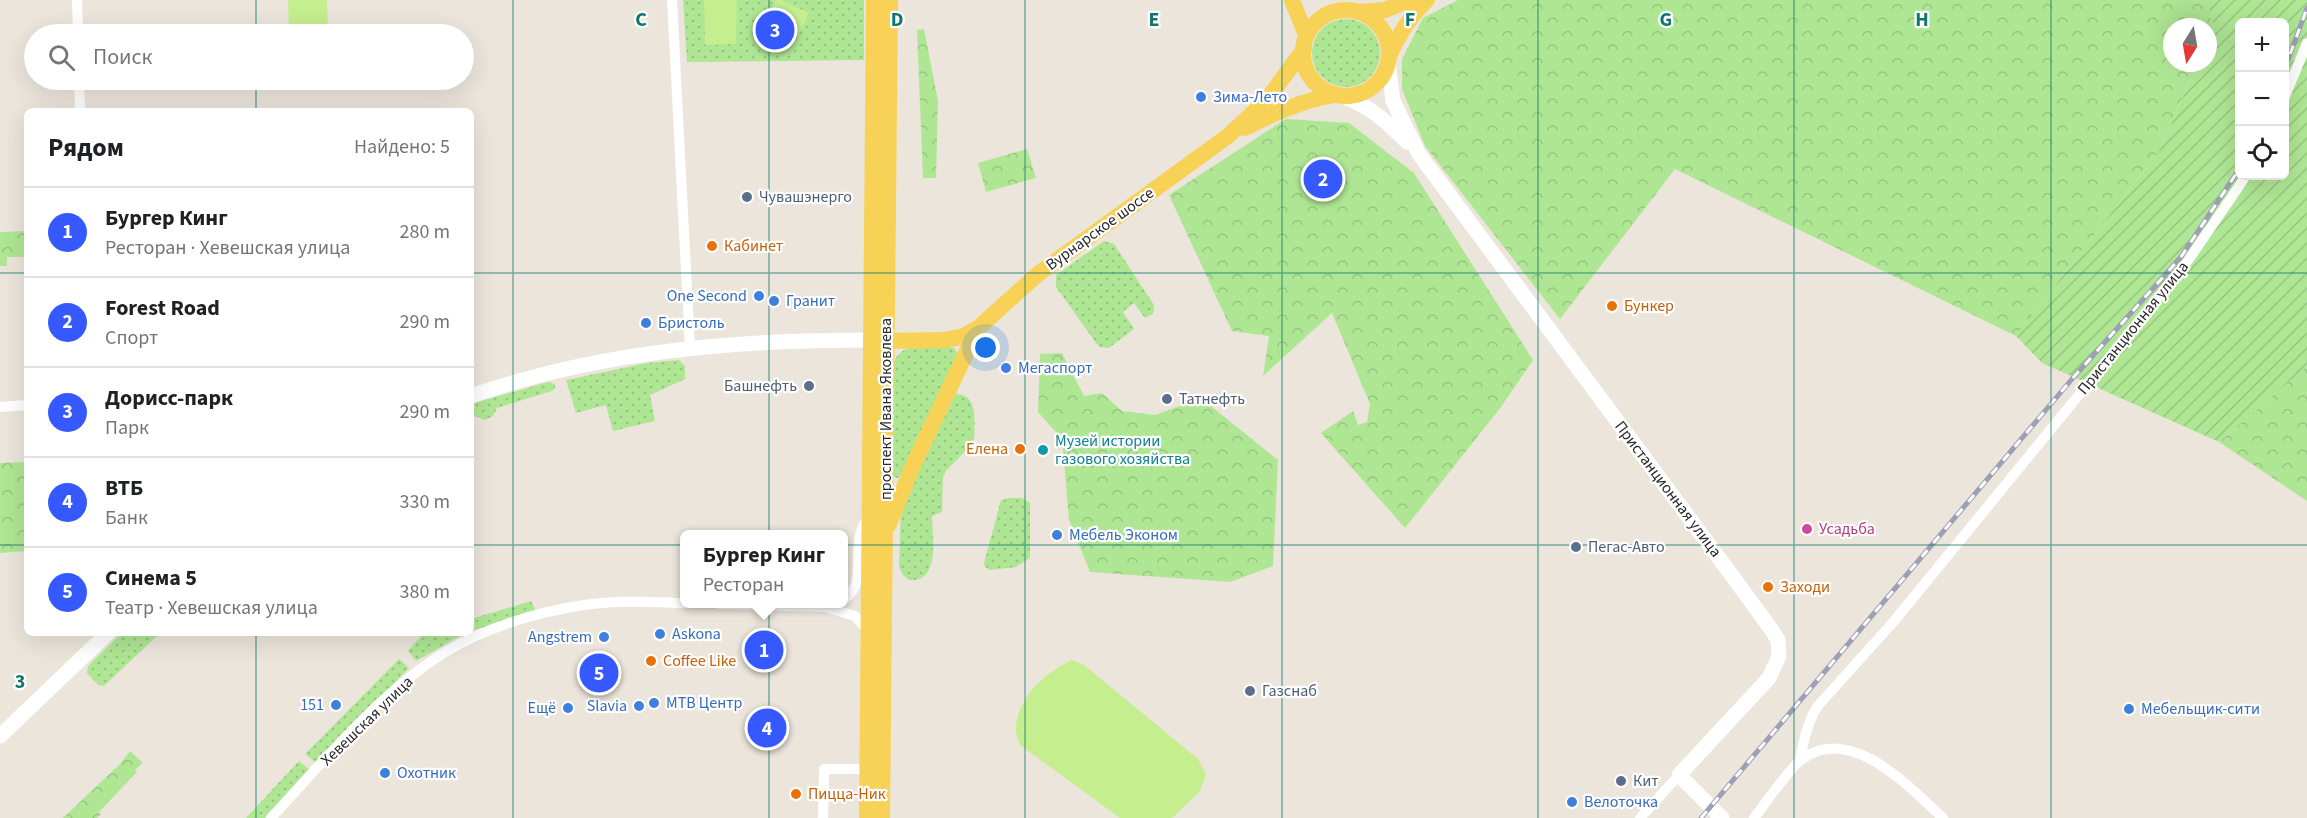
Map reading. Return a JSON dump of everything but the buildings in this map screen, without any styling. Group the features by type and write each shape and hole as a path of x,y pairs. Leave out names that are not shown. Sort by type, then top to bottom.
{"main road":[{"name":"проспект Ивана Яковлева","path":"874,0 878,341 885,533 882,818"},
{"name":"проспект Ивана Яковлева","path":"867,818 869,512 878,341 890,0"},
{"path":"1292,0 1305,42 1304,63 1307,72 1321,89 1339,96 1357,96 1377,85 1384,75 1398,38 1413,13 1426,0"},
{"path":"1328,0 1379,25 1389,45 1389,59"},
{"path":"1305,42 1314,24 1324,15 1335,11 1385,10 1409,0"},
{"name":"Вурнарское шоссе","path":"978,328 1038,274 1228,136 1266,101 1305,42"},
{"name":"Вурнарское шоссе","path":"1228,136 1310,99 1339,96"},
{"path":"878,341 954,339 978,328"},
{"path":"885,533 919,452 978,328"}],"street":[{"path":"77,0 78,24"},
{"path":"672,0 690,348"},
{"path":"2289,87 2307,43"},
{"name":"Пристанционная улица","path":"1389,59 1393,101 1419,154"},
{"path":"79,90 80,108"},
{"name":"Пристанционная улица","path":"1339,96 1362,104 1383,117 1419,154 1778,640 1779,656 1769,678 1640,818"},
{"name":"Пристанционная улица","path":"1800,760 1809,724 1817,707 1895,620 2185,266 2243,180"},
{"path":"474,395 594,362 690,348 805,340 878,341"},
{"path":"0,407 24,405"},
{"path":"848,597 856,586 859,543 869,512"},
{"name":"Хевешская улица","path":"271,818 393,691 425,666 464,642 507,625 562,609 594,604 680,603"},
{"path":"837,608 855,616 869,632"},
{"path":"0,736 100,636"},
{"path":"1754,818 1800,760 1818,751 1836,749 1855,753 1876,762 1896,775 1943,818"},
{"path":"823,818 824,769 868,769"},
{"path":"1679,775 1722,818"}],"green space":[{"path":"288,0 327,0 328,24 289,24"},
{"path":"683,0 864,0 864,60 687,62"},
{"path":"704,0 737,0 736,44 705,45"},
{"path":"776,0 781,0 809,13 798,36 766,21"},
{"path":"1458,0 2207,0 2211,18 2163,18 2163,72 2194,72 2159,151 2016,336 1675,169 1560,319 1425,146 1402,89 1402,59 1423,18"},
{"path":"2207,0 2307,0 2307,366 2219,442 2042,363 2016,336 2159,151 2194,72 2217,72 2217,18 2211,18"},
{"path":"1346,19 1359,22 1370,29 1377,40 1380,53 1377,66 1370,77 1359,84 1346,87 1333,84 1322,77 1315,66 1312,53 1315,40 1322,29 1333,22"},
{"path":"924,29 938,101 936,178 923,178 917,30"},
{"path":"1286,119 1349,123 1414,173 1533,360 1501,407 1405,528 1321,433 1353,411 1358,425 1367,422 1370,404 1332,313 1263,376 1269,336 1232,331 1169,195"},
{"path":"1027,149 1036,178 986,192 978,163"},
{"path":"24,231 24,257 7,257 7,266 0,266 0,232"},
{"path":"1104,241 1114,244 1154,305 1153,314 1145,318 1134,303 1123,312 1134,329 1109,348 1099,347 1056,287 1056,275"},
{"path":"909,348 954,348 957,352 956,358 903,473 898,478 893,477 894,363 902,351"},
{"path":"1062,353 1084,396 1102,393 1122,411 1155,415 1201,398 1278,460 1273,566 1230,582 1090,572 1069,520 1062,439 1038,412 1040,354"},
{"path":"679,360 685,366 685,379 650,395 655,421 613,431 606,405 576,413 566,380 647,363"},
{"path":"2307,366 2307,501 2219,442"},
{"path":"548,382 555,384 552,391 497,408 493,416 485,420 474,416 474,403"},
{"path":"955,394 963,395 972,404 975,419 974,442 943,477 942,512 932,516 933,557 926,574 919,579 909,580 899,567 901,509"},
{"path":"24,462 24,551 0,553 0,463"},
{"path":"1022,498 1030,503 1030,558 1016,567 990,570 985,567 984,563 1001,500"},
{"path":"531,601 536,611 474,630 474,618"},
{"path":"119,636 157,636 104,686 98,685 87,673 88,666"},
{"path":"421,636 460,636 416,661 408,651"},
{"path":"399,659 409,668 316,763 305,754"},
{"path":"1072,660 1084,665 1198,759 1206,774 1200,791 1172,818 1120,818 1020,745 1016,726 1018,715 1028,695 1044,678"},
{"path":"130,751 143,763 99,812 101,814 97,818 63,818 120,764"},
{"path":"299,761 309,769 265,818 246,818"}],"railway":[{"path":"2289,57 2307,8"},
{"path":"1701,818 2072,379 2181,257 2235,176"}],"place":[{"name":"Дорисс-парк","path":"775,30"},
{"name":"Зима-Лето","path":"1201,97"},
{"name":"Forest Road","path":"1323,179"},
{"name":"Чувашэнерго","path":"747,197"},
{"name":"Кабинет","path":"712,246"},
{"name":"One Second","path":"759,296"},
{"name":"Гранит","path":"774,301"},
{"name":"Бункер","path":"1612,306"},
{"name":"Бристоль","path":"646,323"},
{"name":"Мегаспорт","path":"1006,368"},
{"name":"Башнефть","path":"809,386"},
{"name":"Татнефть","path":"1167,399"},
{"name":"Елена","path":"1020,449"},
{"name":"Музей истории газового хозяйства","path":"1043,450"},
{"name":"Усадьба","path":"1807,529"},
{"name":"Мебель Эконом","path":"1057,535"},
{"name":"Пегас-Авто","path":"1576,547"},
{"name":"Заходи","path":"1768,587"},
{"name":"Askona","path":"660,634"},
{"name":"Angstrem","path":"604,637"},
{"name":"Бургер Кинг","path":"764,650"},
{"name":"Coffee Like","path":"651,661"},
{"name":"Синема 5","path":"599,673"},
{"name":"Газснаб","path":"1250,691"},
{"name":"МТВ Центр","path":"654,703"},
{"name":"151","path":"336,705"},
{"name":"Slavia","path":"639,706"},
{"name":"Ещё","path":"568,708"},
{"name":"Мебельщик-сити","path":"2129,709"},
{"name":"ВТБ","path":"767,728"},
{"name":"Охотник","path":"385,773"},
{"name":"Кит","path":"1621,781"},
{"name":"Пицца-Ник","path":"796,794"},
{"name":"Велоточка","path":"1572,802"}]}
